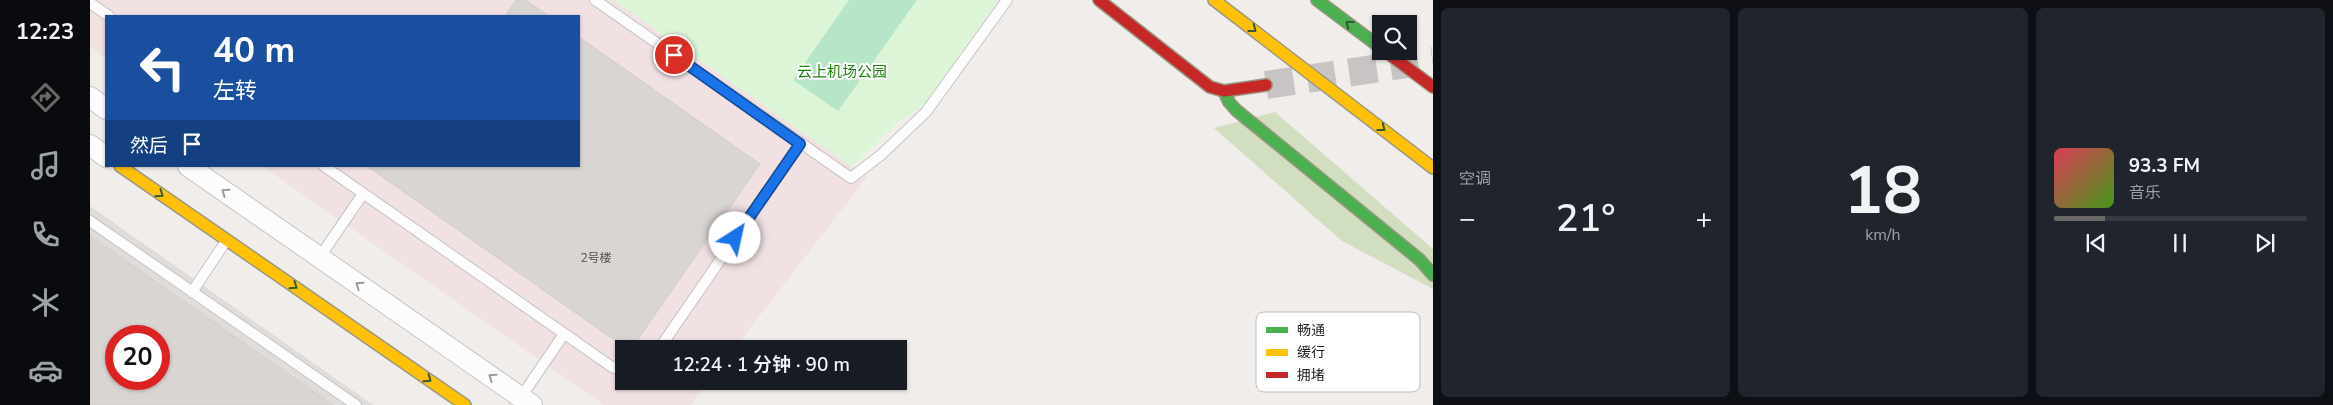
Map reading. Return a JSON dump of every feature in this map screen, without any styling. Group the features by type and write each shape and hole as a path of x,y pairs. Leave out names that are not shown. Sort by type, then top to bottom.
{"main road":[{"path":"1098,0 1210,87 1224,90 1266,85"},
{"path":"1214,0 1433,168"},
{"path":"1317,0 1372,41"},
{"path":"1397,60 1433,87"},
{"path":"1224,90 1229,102 1236,110 1420,260 1433,275"},
{"path":"121,167 465,405"}],"street":[{"path":"90,97 105,108"},
{"path":"90,145 105,155"},
{"path":"189,167 527,401"}],"lane":[{"path":"594,0 851,178 882,154 926,112 1007,0"},
{"path":"90,3 108,15"},
{"path":"665,340 800,144"},
{"path":"325,167 615,368"},
{"path":"319,258 364,194"},
{"path":"90,221 356,405"},
{"path":"192,292 227,240"},
{"path":"527,401 564,334"}],"shaded area":[{"path":"90,0 613,0 867,177 741,340 615,340 615,390 702,390 690,405 604,405 263,167 580,167 580,15 105,15 105,57 90,46"},
{"path":"90,206 373,405 90,405"}],"green space":[{"name":"云上机场公园","path":"613,0 998,0 923,106 895,124 852,167"},
{"path":"849,0 917,0 838,111 793,80"},
{"path":"1275,112 1433,249 1433,289 1342,241 1214,128"}],"building":[{"path":"516,0 526,0 548,15 506,15"},
{"path":"580,38 760,164 637,340 615,341 368,167 580,167"},
{"path":"90,236 333,405 90,405"}],"tunnel":[{"path":"1266,85 1433,60"}],"traffic: fast":[{"path":"1317,0 1372,41"},
{"path":"1224,91 1229,102 1236,110 1420,260 1433,275"}],"traffic: slow":[{"path":"1214,0 1433,168"},
{"path":"121,167 465,405"}],"traffic: jam":[{"path":"1099,0 1210,87 1224,91 1266,85"},
{"path":"1397,60 1433,87"}],"route":[{"path":"674,55 800,144 735,238"}]}
